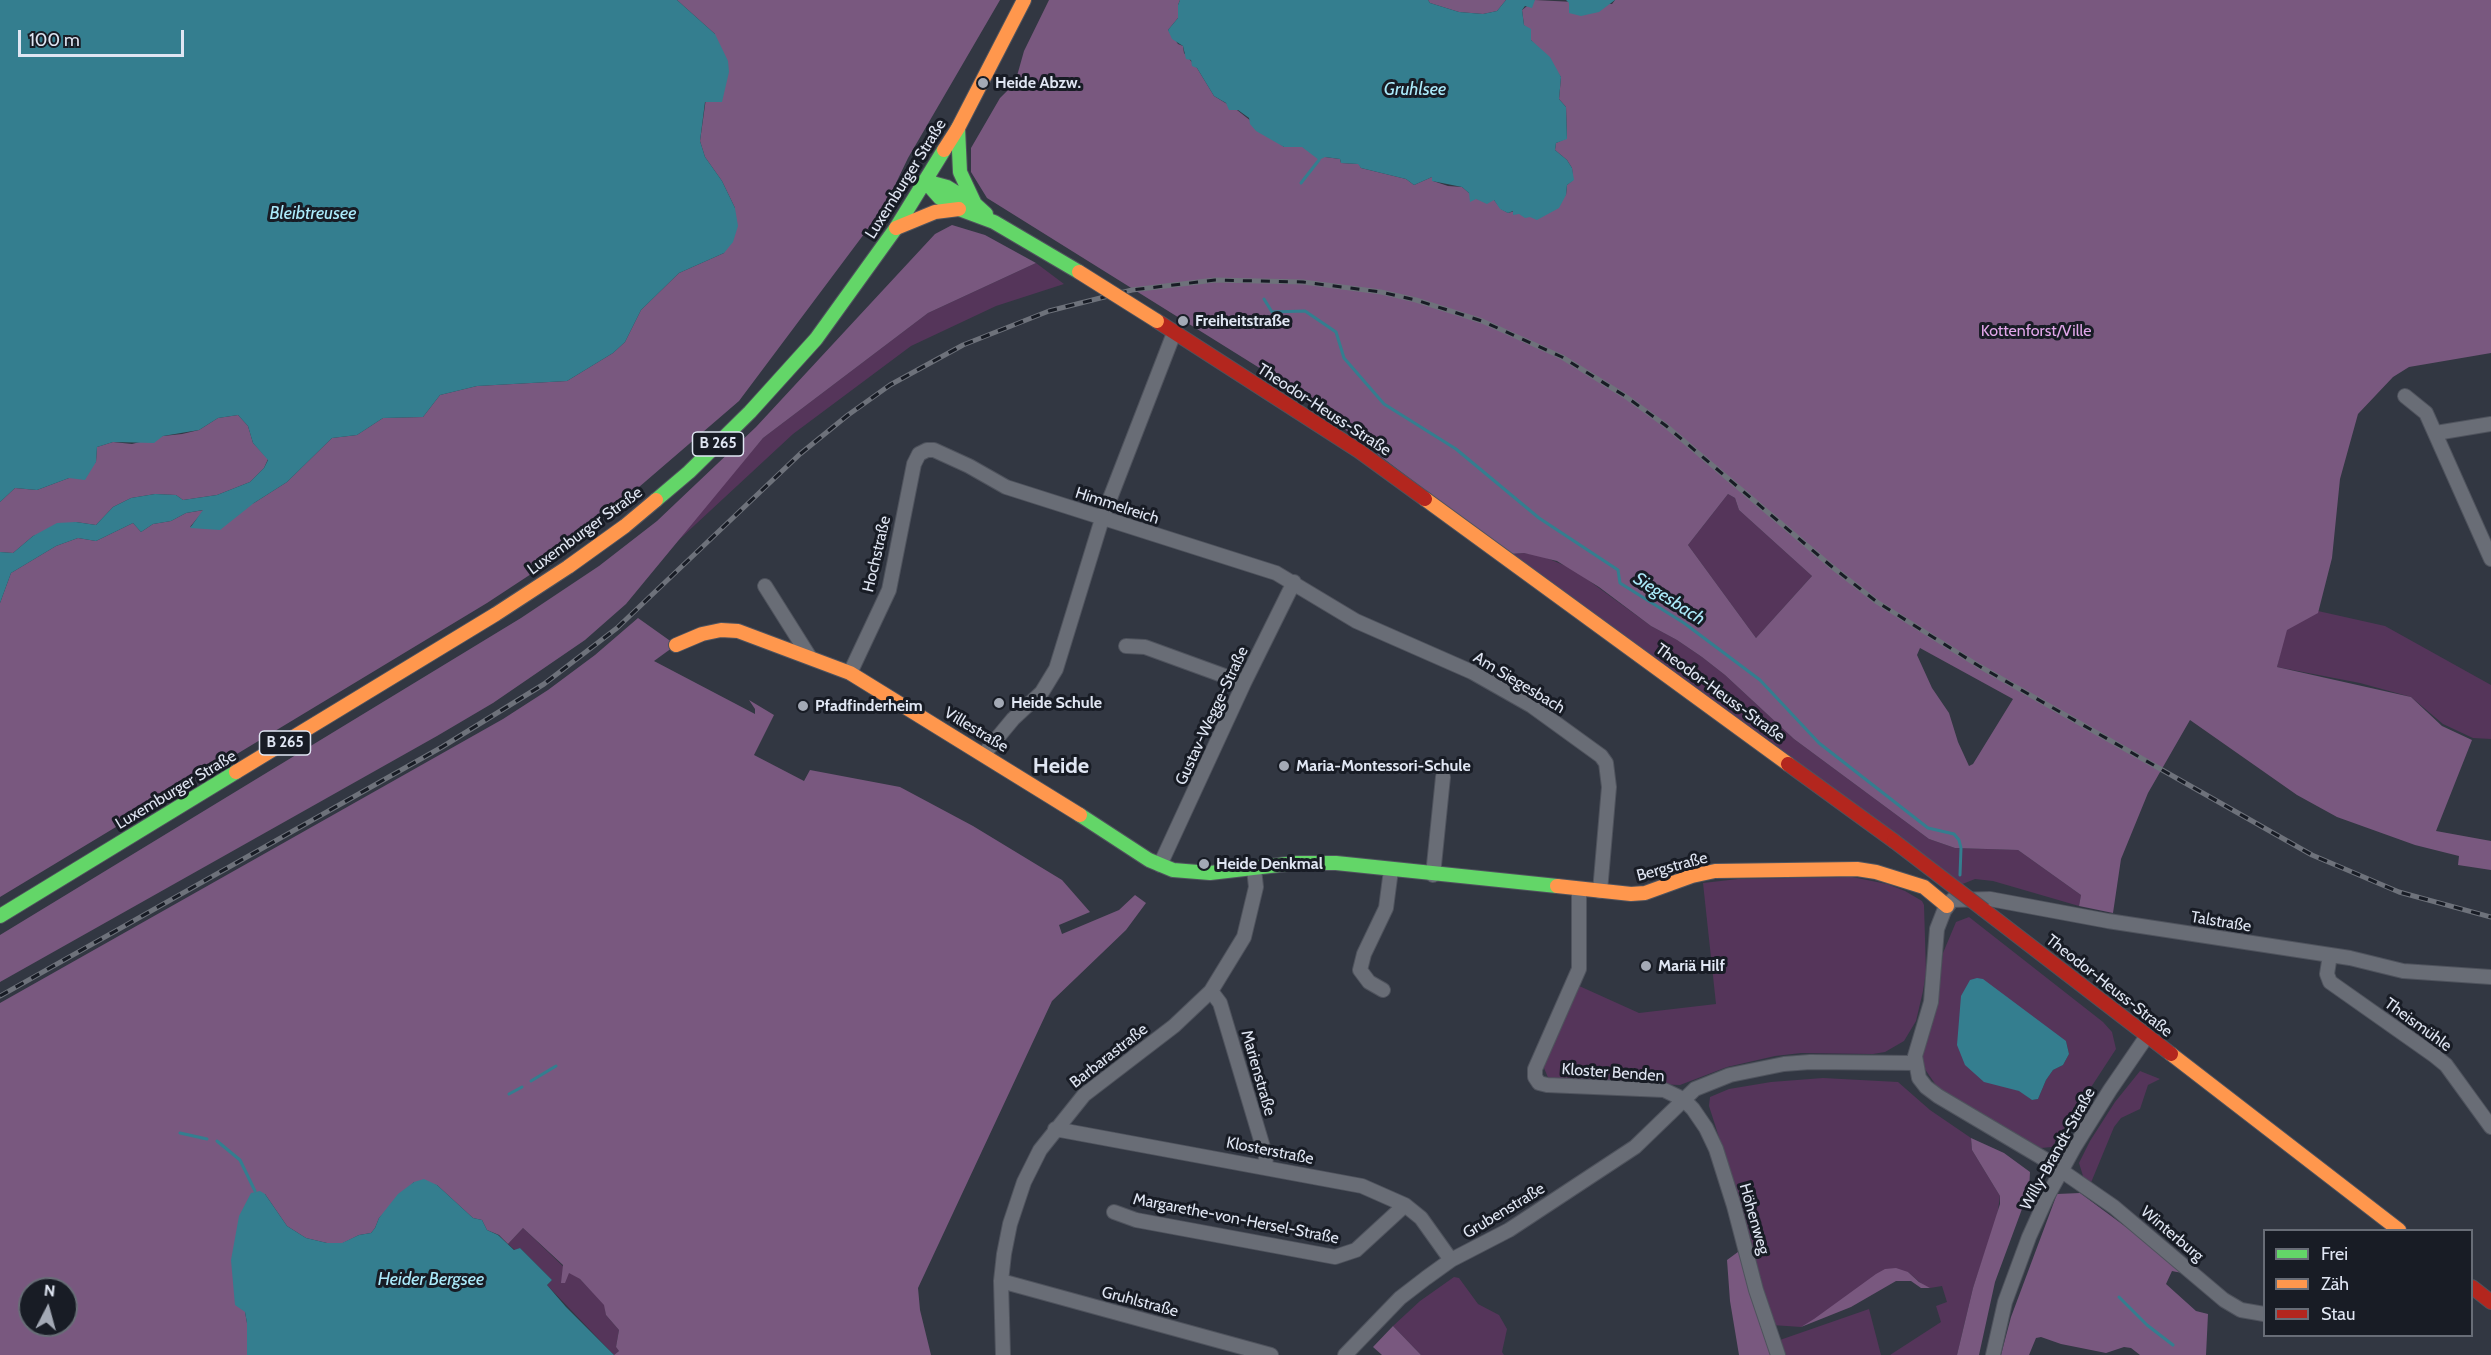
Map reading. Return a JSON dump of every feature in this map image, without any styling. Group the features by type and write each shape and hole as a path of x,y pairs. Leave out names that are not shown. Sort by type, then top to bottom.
{"main road":[{"name":"Luxemburger Straße","path":"0,916 496,614 625,526 688,472 750,412 816,339 896,228 958,128 1024,0"},
{"name":"B 265","path":"958,128 960,172 975,204"},
{"name":"Theodor-Heuss-Straße","path":"925,181 947,187 975,204 994,222"},
{"name":"Theodor-Heuss-Straße","path":"925,181 940,198 959,209 994,222 1079,272 1359,451 1894,841 2398,1229"},
{"path":"896,228 935,212 959,209"},
{"name":"Villestraße","path":"675,645 702,634 721,630 738,631 850,673 1160,865"},
{"name":"Bergstraße","path":"1160,865 1188,872 1210,873 1296,863 1336,863 1579,890 1645,893 1692,876 1732,870 1857,869 1893,876 1924,887 1947,906"},
{"path":"2473,1288 2491,1302"}],"street":[{"path":"984,754 1013,719 1042,692 1056,669 1102,519 1174,333"},
{"path":"2405,396 2426,413 2491,559"},
{"path":"2436,433 2491,424"},
{"name":"Hochstraße","path":"850,673 889,590 914,464 919,454 927,450 934,450"},
{"name":"Himmelreich","path":"934,450 969,466 1006,488 1276,573 1294,582"},
{"name":"Gustav-Wegge-Straße","path":"1160,865 1244,683 1294,582"},
{"name":"Am Siegesbach","path":"1294,582 1356,621 1472,672 1532,706 1601,756 1606,763 1609,787 1600,891"},
{"path":"765,586 809,656"},
{"path":"1126,646 1145,647 1244,683"},
{"path":"1433,875 1443,777"},
{"name":"Barbarastraße","path":"1003,1355 1000,1281 1010,1224 1024,1182 1040,1150 1090,1089 1174,1026 1211,992 1244,937 1256,887 1254,869"},
{"path":"1383,990 1369,982 1360,970 1364,954 1386,908 1391,870"},
{"name":"Kloster Benden","path":"1579,890 1579,969 1535,1069 1535,1077 1539,1083 1664,1090 1683,1099 1695,1089 1711,1082 1730,1075 1775,1065 1810,1062 1915,1063"},
{"name":"Talstraße","path":"1947,906 1952,900 1990,899 2108,921 2330,955 2424,974 2491,977"},
{"path":"1915,1063 1916,1050 1931,1002 1936,930 1947,906"},
{"name":"Theismühle","path":"2330,955 2327,974 2330,982 2440,1060 2491,1127"},
{"name":"Marienstraße","path":"1211,992 1220,1004 1266,1157 1265,1167"},
{"name":"Willy-Brandt-Straße","path":"1993,1355 2005,1302 2029,1237 2060,1171 2110,1090 2147,1036"},
{"name":"Winterburg","path":"1915,1063 1919,1078 1938,1096 2060,1171 2139,1226 2223,1300 2241,1310 2263,1314"},
{"name":"Grubenstraße","path":"1345,1355 1400,1298 1451,1260 1509,1230 1635,1148 1664,1122 1683,1099"},
{"name":"Höhenweg","path":"1683,1099 1694,1109 1716,1149 1756,1290 1778,1355"},
{"name":"Klosterstraße","path":"1055,1129 1362,1186 1406,1205 1421,1218 1451,1260"},
{"name":"Margarethe-von-Hersel-Straße","path":"1114,1212 1136,1220 1335,1257 1356,1250 1406,1205"},
{"name":"Gruhlstraße","path":"1000,1281 1271,1355"}],"shaded area":[{"path":"1036,263 1064,284 996,306 911,346 793,434 669,549 763,438 928,313"},
{"path":"1728,494 1735,498 1739,510 1812,576 1756,638 1688,545"},
{"path":"1524,553 1542,556 1573,569 1651,626 1702,657 1725,675 1794,739 1929,839 1955,848 2018,850 2081,895 2079,906 1993,881 1975,879 1955,887 1510,554"},
{"path":"2318,611 2385,626 2491,685 2491,739 2473,738 2443,724 2411,697 2360,683 2277,667 2286,628"},
{"path":"1852,877 1887,884 1905,891 1922,901 1924,905 1926,972 1916,1021 1904,1041 1885,1052 1873,1054 1801,1053 1775,1056 1727,1067 1680,1085 1549,1080 1544,1068 1545,1060 1577,985 1639,1013 1716,1004 1703,883 1738,879"},
{"path":"1969,917 2103,1022 2112,1032 2116,1049 2052,1147 2041,1148 1994,1123 1938,1088 1922,1065 1923,1048 1937,1006 1943,953 1956,922","holes":["2066,1041 2069,1054 2063,1065 2053,1070 2046,1080 2038,1099 2032,1100 2020,1091 2003,1085"]},
{"path":"2140,1071 2160,1079 2148,1085 2140,1109 2121,1118 2114,1127 2090,1185 2083,1176 2079,1163 2115,1102"},
{"path":"1823,1078 1898,1082 1930,1110 1971,1138 1972,1150 2000,1196 1997,1217 1973,1288 1957,1355 1890,1355 1941,1322 1936,1306 1947,1302 1942,1286 1930,1288 1924,1286 1908,1272 1801,1327 1772,1325 1740,1203 1709,1106 1710,1097 1729,1089 1771,1082"},
{"path":"523,1228 569,1272 580,1279 605,1305 606,1315 619,1330 616,1347 619,1351 614,1355 547,1285 552,1280 520,1248 515,1250 508,1244"},
{"path":"1454,1277 1459,1278 1478,1304 1499,1315 1507,1329 1502,1352 1504,1355 1421,1355 1393,1326 1420,1301"},
{"path":"1869,1309 1881,1355 1782,1355 1777,1341"}],"green space":[{"path":"677,0 1000,0 908,158 885,206 739,401 560,555 487,603 0,897 0,603 11,573 56,546 78,538 96,541 133,523 141,532 153,524 171,521 186,513 204,510 190,527 254,503 287,482 332,438 357,435 383,418 423,417 440,395 477,386 567,381 613,353 625,342 641,310 679,273 724,253 735,208 722,181 705,157 700,141 715,34"},
{"name":"Kottenforst/Ville","path":"1049,0 1180,0 1178,18 1168,30 1178,44 1183,46 1184,53 1197,68 1214,96 1237,110 1284,147 1303,147 1325,157 1340,159 1341,163 1359,164 1361,168 1406,179 1414,185 1432,177 1433,181 1448,186 1462,187 1476,199 1494,200 1501,209 1508,213 1566,195 1567,185 1573,180 1572,168 1567,160 1555,150 1556,143 1567,138 1566,107 1559,99 1561,77 1531,40 1524,25 1522,10 1535,0 1612,4 1615,0 2491,0 2491,353 2409,367 2393,377 2358,414 2340,479 2332,558 2318,613 2287,630 2277,667 2411,697 2442,726 2472,740 2436,831 2491,841 2491,870 2458,865 2459,856 2415,845 2337,817 2297,795 2190,720 2148,793 2121,859 2113,913 2079,906 2081,895 2018,850 1955,848 1929,839 1794,739 1725,675 1702,657 1651,626 1599,587 1557,561 1524,553 1510,554 1282,382 987,198 971,172 971,148 1000,98 1015,83 1024,51","holes":["1728,494 1735,498 1739,510 1812,576 1756,638 1688,545","1920,648 2013,699 1973,764 1969,766 1958,742 1949,713 1932,688 1917,655"]},
{"path":"1428,0 1506,0 1497,11 1483,14 1459,12 1430,3"},
{"path":"952,225 985,235 1036,263 928,313 763,438 626,604 585,640 493,703 437,736 0,982 0,935 521,618 599,566 657,521 756,427 935,234"},
{"path":"238,415 248,426 253,443 268,459 264,468 250,482 217,495 183,500 176,495 155,494 131,498 113,507 96,525 76,522 33,536 13,553 0,552 0,502 15,488 37,490 69,478 96,462 97,447 113,442 132,444 182,434 199,430 218,418"},
{"path":"638,618 676,645 654,661 755,714 755,709 749,700 774,715 754,755 804,781 810,770 900,787 973,826 1062,880 1090,912 1059,925 1062,934 1119,910 1135,895 1146,903 1126,930 1052,1001 918,1288 920,1310 931,1355 614,1355 619,1351 616,1347 619,1330 606,1315 604,1305 580,1279 569,1273 565,1283 561,1283 563,1265 523,1228 508,1244 499,1235 487,1230 482,1220 473,1218 437,1185 414,1182 379,1218 371,1233 359,1235 343,1243 327,1243 306,1238 287,1226 265,1194 245,1312 247,1355 0,1355 0,1003 503,719 548,690 595,655"},
{"path":"1971,1138 2004,1153 2030,1172 2029,1190 1995,1282 1979,1355 1957,1355 1973,1288 2000,1204 2000,1196 1972,1150"},
{"path":"2080,1193 2184,1270 2182,1273 2172,1271 2166,1284 2196,1311 2208,1314 2206,1355 2140,1355 2131,1348 2124,1347 2106,1353 2061,1344 2041,1337 2036,1338 2029,1355 2001,1355 2011,1317 2057,1194"},
{"path":"1742,1249 1774,1355 1739,1355 1730,1301 1727,1260"},
{"path":"1896,1268 1908,1272 1930,1288 1921,1288 1911,1281 1896,1281 1851,1307 1801,1327 1876,1274 1885,1269"},
{"path":"1393,1326 1421,1355 1382,1355 1373,1347"}],"water":[{"name":"Bleibtreusee","path":"0,0 677,0 715,34 728,61 729,72 722,102 705,102 700,141 705,157 722,181 735,208 738,226 733,242 724,253 679,273 641,310 625,342 613,353 567,381 477,386 440,395 423,417 383,418 357,435 332,438 287,482 254,503 220,530 190,528 203,510 186,513 171,521 153,524 141,532 133,523 96,541 78,538 56,546 11,573 0,603 0,552 13,553 33,536 57,523 76,522 96,525 113,507 131,498 155,494 176,495 183,500 217,495 250,482 264,468 268,460 253,443 248,426 238,415 218,418 199,430 163,436 154,443 113,442 97,447 96,462 85,480 69,478 37,490 15,488 0,502"},
{"name":"Gruhlsee","path":"1180,0 1428,0 1430,3 1459,12 1483,14 1497,11 1506,0 1535,0 1532,8 1525,6 1522,10 1524,25 1531,29 1531,40 1550,57 1561,77 1559,99 1566,107 1567,139 1556,143 1555,150 1567,160 1572,168 1574,180 1567,185 1566,195 1559,208 1537,220 1530,217 1525,218 1519,214 1513,215 1513,211 1508,213 1500,209 1494,200 1487,204 1476,199 1470,202 1469,193 1462,187 1432,181 1432,177 1414,185 1406,179 1361,168 1358,164 1341,163 1340,159 1325,157 1319,160 1302,147 1284,147 1256,131 1250,124 1249,118 1238,110 1229,110 1226,103 1214,96 1197,68 1192,66 1191,60 1186,59 1183,46 1172,39 1168,30 1178,18"},
{"path":"1566,0 1615,0 1599,12 1581,16 1569,13 1569,3"},
{"path":"1983,979 2066,1041 2069,1054 2063,1065 2053,1070 2046,1080 2038,1099 2032,1100 2019,1091 1984,1082 1965,1065 1957,1045 1961,996 1970,980"},
{"name":"Heider Bergsee","path":"424,1179 437,1185 473,1218 482,1220 487,1230 498,1235 514,1250 520,1248 552,1280 547,1285 566,1307 614,1355 247,1355 247,1323 245,1312 235,1305 231,1260 239,1216 251,1193 260,1191 265,1194 287,1226 306,1238 327,1243 342,1243 359,1235 371,1233 379,1218 398,1194 414,1182"}],"waterway":[{"name":"Siegesbach","path":"1301,183 1319,160"},
{"name":"Siegesbach","path":"1264,299 1272,312 1305,311 1336,332 1344,358 1384,404 1456,449 1539,518 1618,570 1620,583 1684,623 1760,680 1819,743 1928,828 1954,834 1961,848 1960,875"},
{"path":"531,1081 556,1066"},
{"path":"509,1094 522,1087"},
{"path":"180,1133 207,1139"},
{"path":"217,1141 240,1160 255,1191"},
{"path":"2119,1297 2147,1325 2173,1345"}],"railway":[{"path":"0,996 442,747 544,684 617,628 800,454 890,385 963,345 1049,311 1132,290 1215,280 1303,282 1381,292 1416,300 1482,321 1562,357 1625,396 1665,425 1831,566 1877,602 1979,666 2312,855 2399,892 2491,917"}],"traffic: fast":[{"path":"958,128 960,172 974,202"},
{"path":"656,500 689,472 750,412 816,339 896,228 944,150"},
{"path":"925,181 940,198 959,209 994,222 1079,272"},
{"path":"925,181 947,187 975,204 986,214"},
{"path":"0,916 236,772"},
{"path":"1080,815 1149,860 1173,870 1210,873 1296,863 1336,863 1557,886"}],"traffic: slow":[{"path":"944,150 958,128 1024,0"},
{"path":"896,228 935,212 959,209"},
{"path":"1079,272 1157,321"},
{"path":"1425,499 1788,764"},
{"path":"236,772 496,614 568,567 625,526 656,500"},
{"path":"676,645 702,634 721,630 738,631 850,673 1080,815"},
{"path":"1557,886 1631,894 1645,893 1692,876 1715,871 1857,869 1876,872 1924,887 1947,906"},
{"path":"2171,1054 2398,1229"}],"traffic: jam":[{"path":"1157,321 1359,451 1425,499"},
{"path":"1788,764 1894,841"},
{"path":"1894,841 1984,910"},
{"path":"1984,910 2171,1054"},
{"path":"2473,1288 2491,1302"}],"place":[{"name":"Heide Abzw.","path":"983,83"},
{"name":"Freiheitstraße","path":"1183,321"},
{"name":"Heide Schule","path":"999,703"},
{"name":"Pfadfinderheim","path":"803,706"},
{"name":"Maria-Montessori-Schule","path":"1284,766"},
{"name":"Heide Denkmal","path":"1204,864"},
{"name":"Mariä Hilf","path":"1646,966"}],"district":[{"name":"Heide","path":"1061,767"}]}
